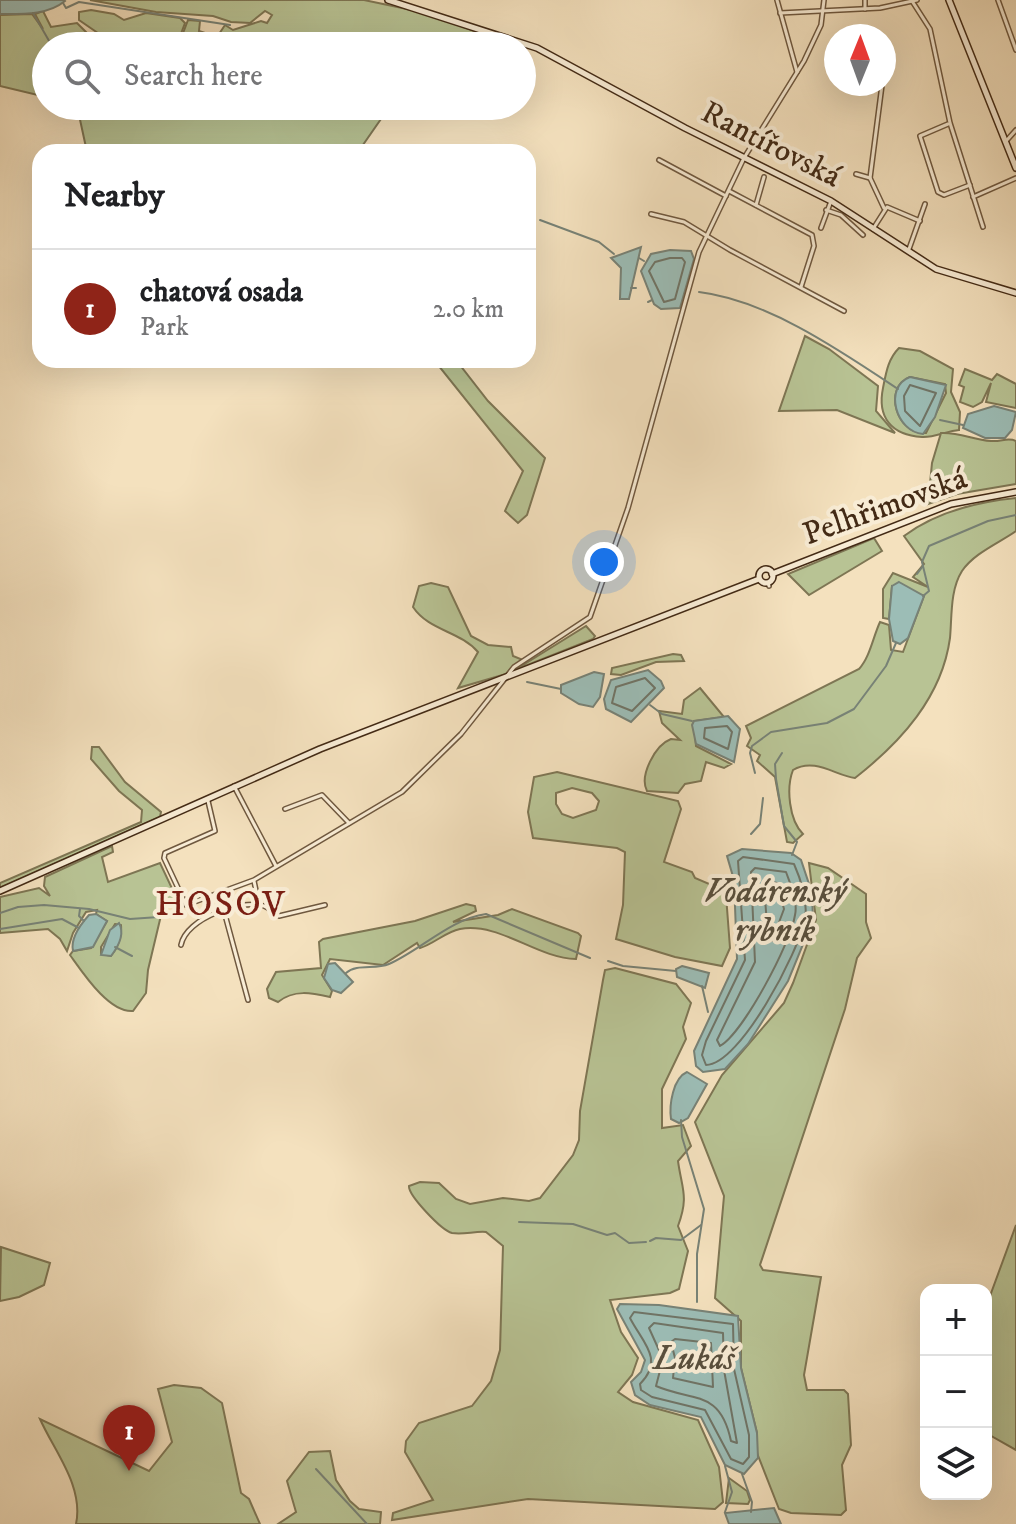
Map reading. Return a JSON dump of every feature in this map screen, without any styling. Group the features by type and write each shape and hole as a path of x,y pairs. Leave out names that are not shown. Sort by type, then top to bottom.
{"main road":[{"name":"Rantířovská","path":"388,0 493,32"},
{"path":"949,0 1003,142 1016,168"},
{"name":"Rantířovská","path":"536,48 831,201 907,253 950,275 1016,293"},
{"name":"Pelhřimovská","path":"759,579 764,569 772,574 951,504 1016,492"},
{"path":"0,891 234,786 759,579 768,584 772,574"}],"street":[{"path":"777,0 797,72"},
{"path":"208,798 215,831 165,853 164,858 186,905 227,893 254,880 402,792 461,734 514,667 586,622 628,508 696,261 744,158 797,72 821,25 824,0"},
{"path":"865,0 865,9"},
{"path":"998,0 1016,50"},
{"path":"780,13 865,9 915,1 930,29 950,123 983,227"},
{"path":"881,96 870,178 884,208 920,221"},
{"path":"950,123 920,138 940,194 970,185"},
{"path":"1003,142 1016,130"},
{"path":"659,160 756,205 813,237 814,246 801,287"},
{"path":"856,174 870,178"},
{"path":"756,205 764,177"},
{"path":"973,197 1016,178"},
{"path":"821,228 831,201"},
{"path":"907,253 925,204"},
{"path":"873,229 884,208"},
{"path":"826,210 841,215 863,235"},
{"path":"651,214 684,222 844,311"},
{"path":"234,786 276,866"},
{"path":"285,809 322,795 349,823"},
{"path":"254,880 259,905"},
{"path":"227,893 227,911 248,1000"},
{"path":"181,945 183,934 195,922 227,911 259,905 279,916 325,905"}],"green space":[{"path":"90,0 364,0 426,13 477,32 220,32 225,25 233,30 261,21 267,23 272,15 265,11 250,23 231,22 213,16 156,12"},
{"path":"91,10 114,14 124,20 146,13 180,18 185,23 182,32 96,32 79,20 79,12"},
{"path":"43,11 51,27 77,23 86,32 32,32 32,94 0,86 0,15 32,14 43,29 35,14"},
{"path":"188,20 200,21 199,31 202,32 183,32"},
{"path":"80,120 380,120 364,144 85,144"},
{"path":"805,336 829,349 878,386 876,411 895,433 837,410 779,411"},
{"path":"899,348 920,351 953,369 951,392 960,412 959,430 931,436 911,436 889,423 882,408 884,382 888,366","holes":["910,377 945,384 946,393 926,433 907,427 895,400 901,383"]},
{"path":"440,368 462,368 488,401 545,458 527,515 518,523 505,511 523,471"},
{"path":"965,369 992,380 997,374 1016,384 1016,408 986,402 991,383 982,402 973,407 960,402 964,387 959,385"},
{"path":"941,433 1016,441 1016,484 957,494 928,504 932,463"},
{"path":"1016,498 1016,531 973,559 958,578 953,595 946,659 929,699 903,733 855,778 817,766 793,770 790,804 803,834 793,843 787,842 775,777 757,761 760,755 747,746 751,738 746,726 859,669 869,653 880,622 889,625 891,650 903,652 924,596 892,586 889,619 883,618 883,589 893,573 928,587 913,577 924,564 904,536 929,520 957,510"},
{"path":"874,538 882,551 809,595 788,574"},
{"path":"431,583 448,587 471,636 488,645 511,647 513,656 523,660 506,674 458,688 478,652 462,639 427,621 413,607 419,586"},
{"path":"586,626 595,636 593,639 515,670"},
{"path":"673,654 681,655 684,661 656,662 621,675 611,674 612,668"},
{"path":"700,688 724,717 694,721 696,746 731,764 724,768 706,762 701,781 685,784 678,793 647,791 645,777 654,754 665,742 680,740 662,723 659,711 682,714 684,700"},
{"path":"92,747 99,747 125,782 161,812 160,817 0,888 0,883 141,822 142,810 119,791 91,759"},
{"path":"557,772 678,801 681,809 664,862 692,872 695,878 721,889 726,895 730,948 722,966 675,957 616,939 623,905 625,852 617,848 533,838 528,812 534,777","holes":["572,788 592,793 599,801 596,810 573,818 562,814 556,804 556,793"]},
{"path":"112,846 113,852 102,857 108,882 160,863 177,899 163,907 148,970 146,993 133,1011 115,1006 106,999 70,955 73,951 91,948 107,921 96,914 97,910 86,912 73,933 67,951 60,939 48,929 0,933 0,897 39,888 50,896 44,886 45,877","holes":["115,924 121,925 118,945 111,956 101,954 101,947"]},
{"path":"809,863 828,868 866,894 866,922 871,938 857,958 845,1009 760,1265 763,1270 821,1277 804,1375 807,1390 844,1390 848,1394 851,1445 842,1465 846,1510 841,1515 791,1513 779,1509 757,1453 757,1433 741,1368 741,1321 715,1298 724,1196 695,1122 722,1075 784,1003 793,983 816,920"},
{"path":"466,904 475,906 476,911 453,922 498,915 512,909 578,933 581,936 576,959 547,953 489,931 460,929 420,948 417,943 383,965 330,959 322,975 332,991 330,997 303,993 290,995 278,1002 269,998 267,989 276,972 321,968 319,942 323,939 415,921"},
{"path":"615,968 676,984 691,1003 683,1027 686,1039 662,1089 662,1128 683,1125 691,1146 678,1161 684,1200 678,1226 688,1251 679,1289 670,1293 610,1300 621,1332 638,1358 632,1375 618,1392 633,1402 698,1420 719,1467 723,1502 715,1509 528,1499 392,1520 393,1513 433,1500 405,1452 406,1441 419,1423 472,1406 491,1381 500,1350 503,1246 486,1232 452,1233 447,1230 419,1204 409,1186 420,1182 439,1183 456,1199 470,1204 503,1198 529,1201 540,1198 573,1155 579,1140 580,1111 605,970"},
{"path":"1016,1225 1016,1450 992,1436 992,1291"},
{"path":"1,1247 50,1263 44,1285 19,1297 0,1301"},
{"path":"174,1385 201,1388 222,1403 241,1493 249,1499 260,1524 76,1524 76,1496 72,1483 40,1419 149,1471 172,1442 158,1389"},
{"path":"330,1451 336,1480 350,1501 359,1509 381,1512 380,1524 278,1524 296,1512 287,1481 309,1452"},
{"path":"729,1478 747,1491 748,1504 726,1503"}],"water":[{"path":"0,0 65,1 43,11 0,14"},
{"path":"641,247 629,299 620,299 621,268 611,258"},
{"path":"670,250 691,251 694,259 680,308 661,309 654,304 641,271 651,254"},
{"path":"910,377 946,385 935,417 923,434 906,426 896,408 897,390"},
{"path":"994,406 1016,412 1012,430 1005,438 985,438 963,428 968,414"},
{"path":"899,582 924,596 908,638 900,644 893,641 889,619 892,586"},
{"path":"648,670 661,681 664,688 631,722 606,709 604,699 611,680"},
{"path":"594,672 604,674 600,697 593,707 579,704 561,693 561,685"},
{"path":"728,716 740,729 734,762 696,744 692,725 694,721"},
{"name":"Vodárenský rybník","path":"742,849 791,853 801,860 812,893 813,920 788,981 748,1044 725,1069 703,1072 696,1066 694,1051 737,959 734,880 727,856"},
{"path":"96,914 107,921 93,947 73,951 74,937 79,927 89,915"},
{"path":"119,923 121,936 116,949 111,956 101,955 110,930"},
{"path":"335,963 353,982 341,993 332,990 324,978 328,964"},
{"path":"682,966 709,973 705,988 677,977 676,969"},
{"path":"687,1072 707,1084 688,1118 679,1123 671,1119 671,1100 678,1080"},
{"name":"Lukáš","path":"620,1304 659,1305 738,1316 741,1368 757,1433 758,1458 744,1474 725,1465 701,1417 650,1405 635,1395 631,1382 641,1372 645,1360 617,1309"},
{"path":"774,1508 781,1524 729,1524 725,1513"}],"waterway":[{"path":"63,3 66,8 79,2 230,25"},
{"path":"33,13 44,32"},
{"path":"540,220 599,242 614,254"},
{"path":"639,258 644,261"},
{"path":"631,288 636,288"},
{"path":"699,292 725,297 777,316 898,389"},
{"path":"648,302 652,300"},
{"path":"940,420 963,425"},
{"path":"923,596 929,591 922,562 929,546 988,521 1016,515"},
{"path":"917,574 923,566"},
{"path":"755,773 750,753 752,746 771,732 827,723 854,709 886,666 896,643"},
{"path":"527,682 561,689"},
{"path":"650,705 662,714 692,721"},
{"path":"782,753 775,764 776,779 784,826 797,842 792,855"},
{"path":"751,834 760,824 763,798"},
{"path":"0,913 18,907 44,905 89,909 130,919 159,917"},
{"path":"80,909 79,916 84,921"},
{"path":"346,973 355,968 389,964 448,928 486,914 590,958"},
{"path":"0,929 62,919 79,928"},
{"path":"115,947 132,956"},
{"path":"608,961 623,966 676,971"},
{"path":"702,986 708,1012"},
{"path":"681,1120 682,1137 704,1209 697,1254 697,1302"},
{"path":"519,1222 573,1224 607,1235 615,1233 629,1243 646,1242"},
{"path":"650,1241 656,1238 681,1240 701,1225"},
{"path":"725,1466 732,1492 725,1512"},
{"path":"316,1469 367,1524"},
{"path":"742,1474 752,1502 751,1512"}],"place":[{"name":"chatová osada","path":"129,1471"}],"district":[{"name":"HOSOV","path":"221,904"}]}
